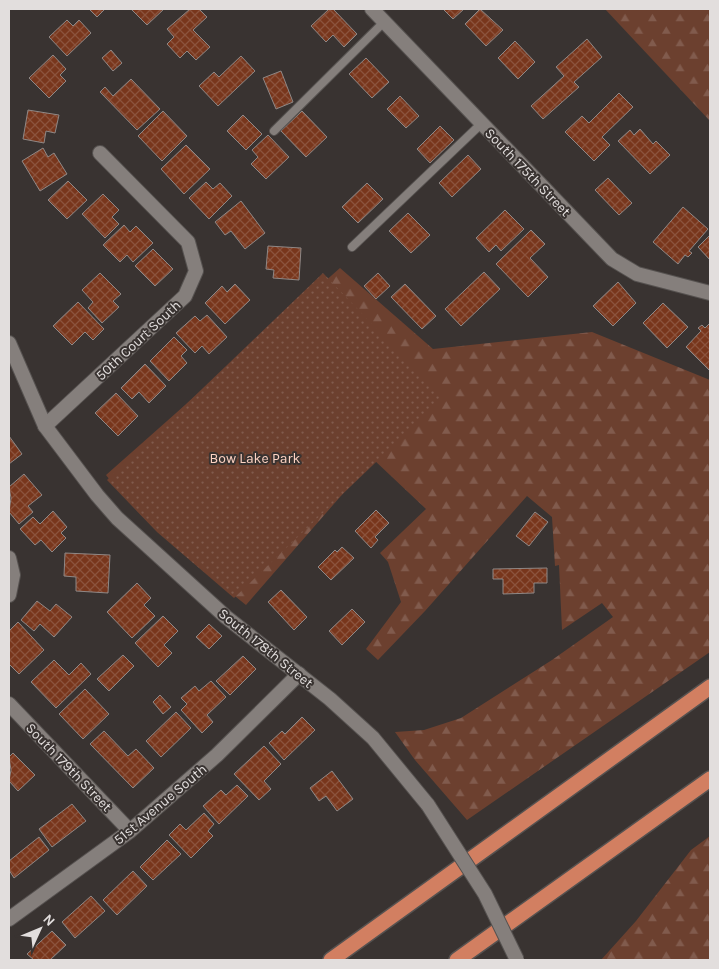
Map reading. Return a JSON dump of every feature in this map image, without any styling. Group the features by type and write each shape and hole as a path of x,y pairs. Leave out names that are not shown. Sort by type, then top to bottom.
{"highway":[{"path":"330,960 710,687"},
{"path":"457,960 710,779"}],"street":[{"name":"South 175th Street","path":"372,9 612,259 637,274 710,293"},
{"name":"50th Court South","path":"45,426 185,296 196,270 188,242 100,154"},
{"name":"South 178th Street","path":"9,342 45,426 97,495 142,542 226,617 299,674 373,738 428,805 485,894 517,960"},
{"path":"9,558 13,575 9,596"},
{"name":"51st Avenue South","path":"9,919 130,831 217,755 299,674"},
{"name":"South 179th Street","path":"9,704 130,831"}],"lane":[{"path":"274,131 384,22"},
{"path":"352,247 481,124"}],"green space":[{"path":"605,9 710,9 710,121"},
{"path":"340,268 433,349 592,332 710,380 710,652 467,820 415,760 395,732 424,730 461,718 552,660 613,617 602,603 562,630 559,565 555,566 552,517 527,496 425,611 378,660 366,649 401,602 388,562 380,553 426,509 373,459 246,605 190,560 155,528 121,494 106,475"},
{"name":"Bow Lake Park","path":"323,273 443,398 234,598 157,532 107,480"},
{"path":"710,836 710,960 601,960 636,921 691,850"}],"building":[{"path":"89,9 105,9 97,17"},
{"path":"131,9 164,9 147,25"},
{"path":"190,9 199,9 207,17 193,30 210,47 196,60 187,51 180,58 167,44 174,37 167,29"},
{"path":"329,9 333,9 357,34 344,47 333,35 326,42 311,26"},
{"path":"443,9 464,9 453,19"},
{"path":"480,9 503,30 486,46 465,24"},
{"path":"67,20 73,26 79,20 91,33 67,56 49,37"},
{"path":"587,39 602,57 574,82 579,87 543,119 531,106 564,76 556,67"},
{"path":"515,41 535,62 518,79 498,58"},
{"path":"111,50 122,63 113,71 102,58"},
{"path":"53,55 66,69 60,75 66,81 49,98 29,78"},
{"path":"241,56 255,71 218,106 199,86 214,72 219,77"},
{"path":"366,58 389,82 372,98 349,74"},
{"path":"281,71 293,102 276,109 263,78"},
{"path":"131,79 160,109 137,130 100,92 105,87 113,96"},
{"path":"619,93 633,107 602,137 610,145 594,161 565,132 582,116 589,123"},
{"path":"400,96 419,116 406,128 387,109"},
{"path":"28,110 59,115 55,133 46,131 44,143 23,139"},
{"path":"163,111 187,136 162,161 138,136"},
{"path":"302,111 327,137 306,157 281,131"},
{"path":"243,115 262,134 246,150 227,131"},
{"path":"440,126 454,140 430,163 417,149"},
{"path":"640,129 653,144 656,141 670,155 650,174 618,141 630,130 634,135"},
{"path":"268,135 289,157 266,179 251,164 258,157 252,150"},
{"path":"186,145 210,169 184,194 161,169"},
{"path":"43,148 48,157 54,153 67,174 40,191 22,161"},
{"path":"468,155 481,169 452,197 439,183"},
{"path":"608,178 632,203 619,215 595,190"},
{"path":"68,181 87,200 67,219 48,200"},
{"path":"206,182 213,189 220,183 232,196 209,219 189,198"},
{"path":"367,183 383,199 358,223 342,207"},
{"path":"103,194 119,210 112,217 119,224 105,238 82,214"},
{"path":"241,201 265,233 245,249 231,231 225,235 215,222"},
{"path":"683,207 708,229 689,251 692,253 688,257 685,255 678,264 653,242"},
{"path":"505,210 524,229 501,251 496,245 489,252 476,238"},
{"path":"408,213 430,235 411,253 389,231"},
{"path":"124,225 130,232 136,226 153,243 133,262 127,255 120,262 103,245"},
{"path":"531,230 545,244 530,258 548,277 528,297 496,264"},
{"path":"710,235 710,260 698,247"},
{"path":"268,246 301,248 299,280 273,278 274,270 266,269"},
{"path":"153,249 173,269 155,286 135,266"},
{"path":"484,272 500,289 461,326 445,309"},
{"path":"100,273 121,294 113,301 119,307 102,323 88,308 93,302 82,290"},
{"path":"378,273 390,286 376,299 364,286"},
{"path":"618,282 636,303 613,326 593,306"},
{"path":"235,284 250,300 225,324 205,303 222,286 227,292"},
{"path":"405,284 436,316 422,329 391,297"},
{"path":"78,302 104,329 93,340 85,332 72,345 53,326"},
{"path":"663,303 688,327 667,348 643,323"},
{"path":"207,315 227,337 209,354 202,346 195,353 176,333 195,316 200,321"},
{"path":"710,323 710,371 686,347 701,331 698,328 702,325 705,328"},
{"path":"174,337 187,350 181,356 187,363 169,381 150,361"},
{"path":"145,364 166,386 149,403 139,392 132,399 121,388"},
{"path":"116,393 138,416 118,436 95,413"},
{"path":"9,436 22,454 9,464"},
{"path":"24,474 42,495 28,506 33,512 19,524 9,512 11,498 9,487"},
{"path":"376,510 389,523 375,537 378,540 371,548 355,531"},
{"path":"53,511 67,527 61,533 66,538 52,552 41,540 35,545 20,529 33,517 40,524"},
{"path":"535,512 548,522 529,546 516,536"},
{"path":"342,547 354,558 331,580 318,567 335,550 337,552"},
{"path":"65,553 110,555 108,593 76,591 76,577 64,576"},
{"path":"547,568 547,583 534,583 534,593 503,594 503,579 493,579 493,569"},
{"path":"137,583 151,598 144,605 155,616 132,638 107,612"},
{"path":"281,590 307,617 294,630 268,602"},
{"path":"37,601 50,611 56,604 72,617 54,637 40,624 34,631 21,620"},
{"path":"352,609 365,622 342,645 329,631"},
{"path":"163,616 178,631 164,645 172,653 158,667 135,643"},
{"path":"18,622 44,650 19,674 9,664 9,631"},
{"path":"209,624 222,636 209,649 196,637"},
{"path":"123,655 134,666 109,691 97,679"},
{"path":"243,656 256,669 230,695 216,681"},
{"path":"54,660 69,675 81,663 91,674 56,708 31,682"},
{"path":"211,681 226,697 207,715 213,722 202,733 181,710 187,704 181,698 195,686 199,691"},
{"path":"85,689 109,714 83,739 59,714"},
{"path":"160,695 171,707 163,714 153,702"},
{"path":"176,712 191,728 161,757 146,741"},
{"path":"302,717 315,730 284,760 269,743 282,731 285,734"},
{"path":"104,731 128,756 136,749 154,768 133,788 90,744"},
{"path":"264,746 281,764 264,781 271,789 259,800 234,774"},
{"path":"13,753 35,775 18,791 9,781 11,770 9,757"},
{"path":"332,771 353,799 337,811 326,796 319,801 310,788"},
{"path":"237,785 248,796 219,824 203,806 221,790 226,795"},
{"path":"72,804 86,821 52,847 39,829"},
{"path":"204,813 214,824 208,831 213,836 191,858 169,835 180,824 186,830"},
{"path":"39,837 49,850 14,878 9,870 9,861"},
{"path":"167,840 181,854 153,880 140,867"},
{"path":"133,871 147,886 117,915 103,900"},
{"path":"91,896 105,911 75,938 62,922"},
{"path":"52,931 66,945 50,960 34,960 27,954"}]}
